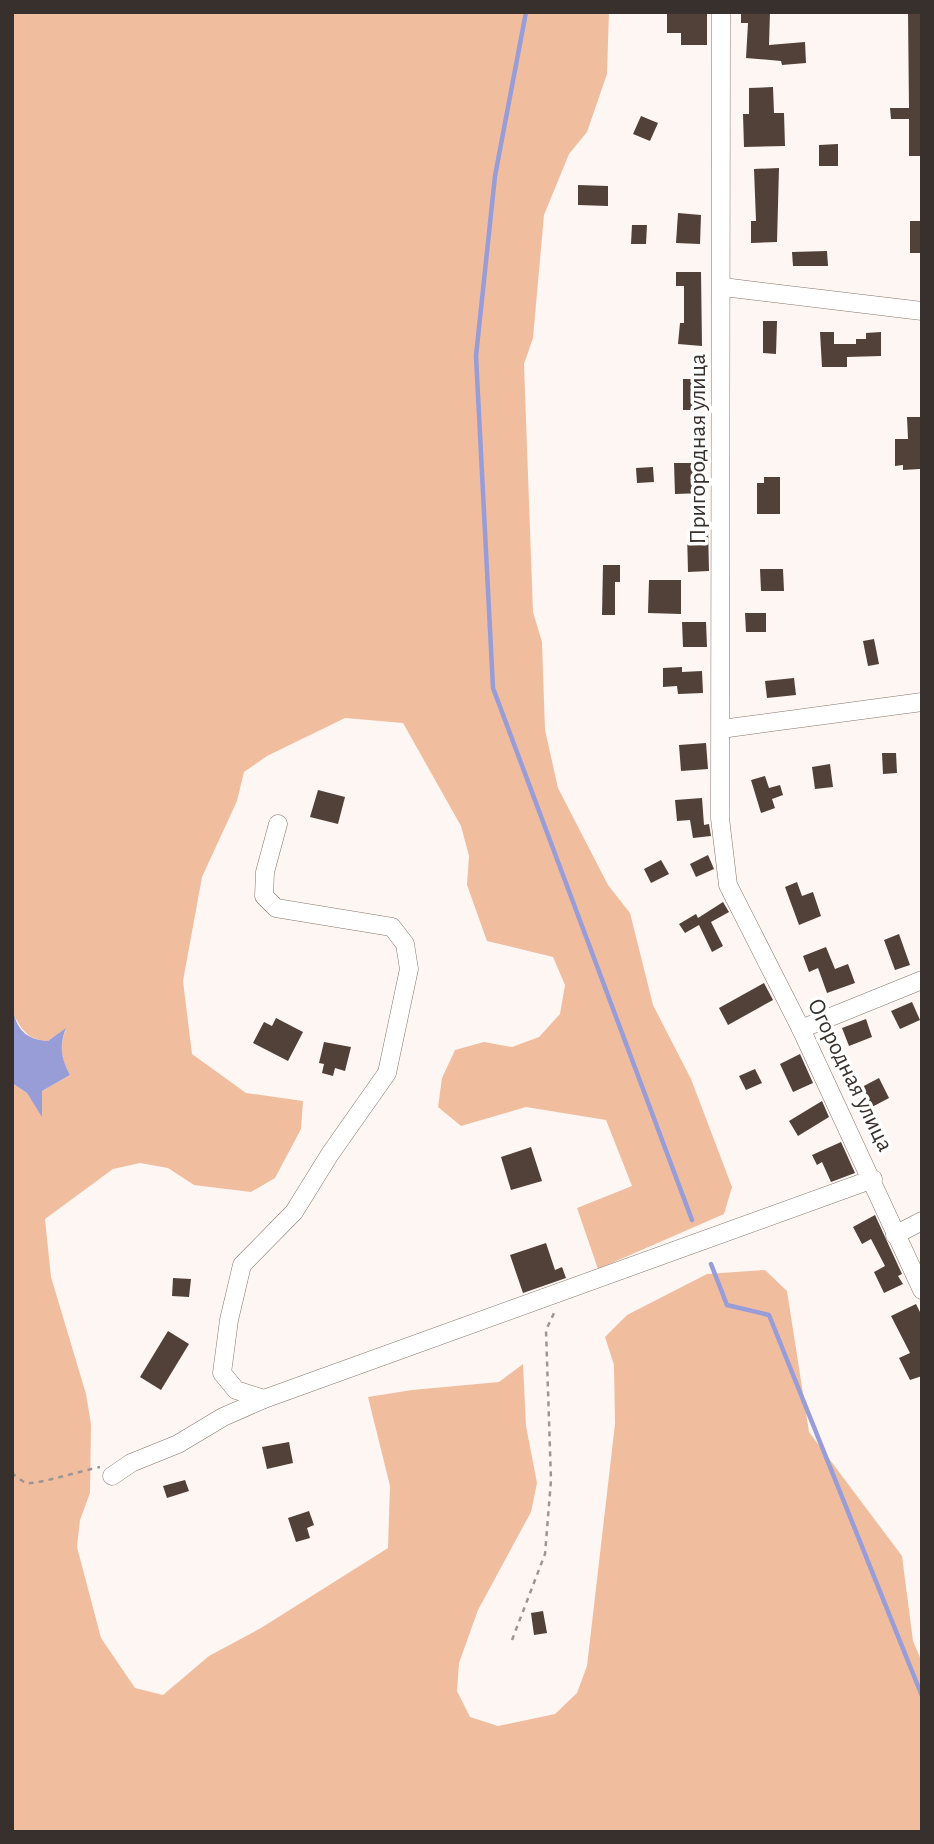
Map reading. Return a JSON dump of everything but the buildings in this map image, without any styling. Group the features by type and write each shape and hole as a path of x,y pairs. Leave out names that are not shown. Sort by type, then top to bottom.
{"street":[{"name":"Пригородная улица","path":"721,12 723,287 720,818 728,885"},
{"path":"723,287 922,311"},
{"path":"721,729 922,702"},
{"path":"264,1399 236,1390 222,1373 229,1320 242,1265 294,1212 330,1154 387,1073 410,969 405,944 392,927 276,908 264,896 265,872 278,824"},
{"name":"Огородная улица","path":"728,885 873,1179 895,1236 922,1290"},
{"path":"801,1029 922,980"},
{"path":"109,1471 178,1444 223,1417 264,1399 565,1293 873,1179"},
{"path":"895,1236 922,1221"}],"path":[{"path":"512,1640 545,1553 551,1480 546,1330 565,1293"},
{"path":"12,1473 26,1483 43,1482 68,1472 109,1471"}],"shaded area":[{"path":"12,12 609,12 607,74 587,132 569,154 544,215 533,338 524,364 533,612 542,642 545,730 558,788 608,885 630,913 653,1005 691,1079 732,1187 724,1214 598,1269 577,1208 632,1186 606,1120 526,1107 461,1126 438,1107 442,1078 455,1050 484,1042 512,1047 539,1037 560,1014 565,985 553,957 487,941 467,885 469,856 461,826 403,723 345,718 267,756 244,772 237,801 202,877 183,981 192,1054 246,1093 303,1101 301,1129 275,1178 251,1192 194,1185 168,1168 140,1163 113,1169 45,1219 51,1277 86,1394 91,1424 90,1493 80,1520 77,1547 101,1638 135,1688 163,1695 209,1656 261,1628 388,1548 390,1486 368,1397 499,1382 523,1364 526,1426 537,1483 531,1512 478,1610 459,1663 457,1691 470,1717 498,1726 555,1714 577,1693 587,1666 615,1424 614,1365 605,1337 627,1315 707,1274 765,1270 787,1291 809,1432 902,1556 913,1641 922,1662 922,1832 12,1832 12,1083 27,1093 42,1115 42,1091 70,1075 62,1052 66,1029 48,1041 40,1040 25,1032 12,1012"}],"water":[{"path":"13,1010 17,1024 24,1033 35,1039 48,1041 66,1028 62,1052 70,1075 42,1091 42,1117 27,1093 12,1083"}],"waterway":[{"path":"526,12 495,176 476,356 493,688 692,1220"},
{"path":"711,1264 727,1305 769,1315 922,1696"}]}
